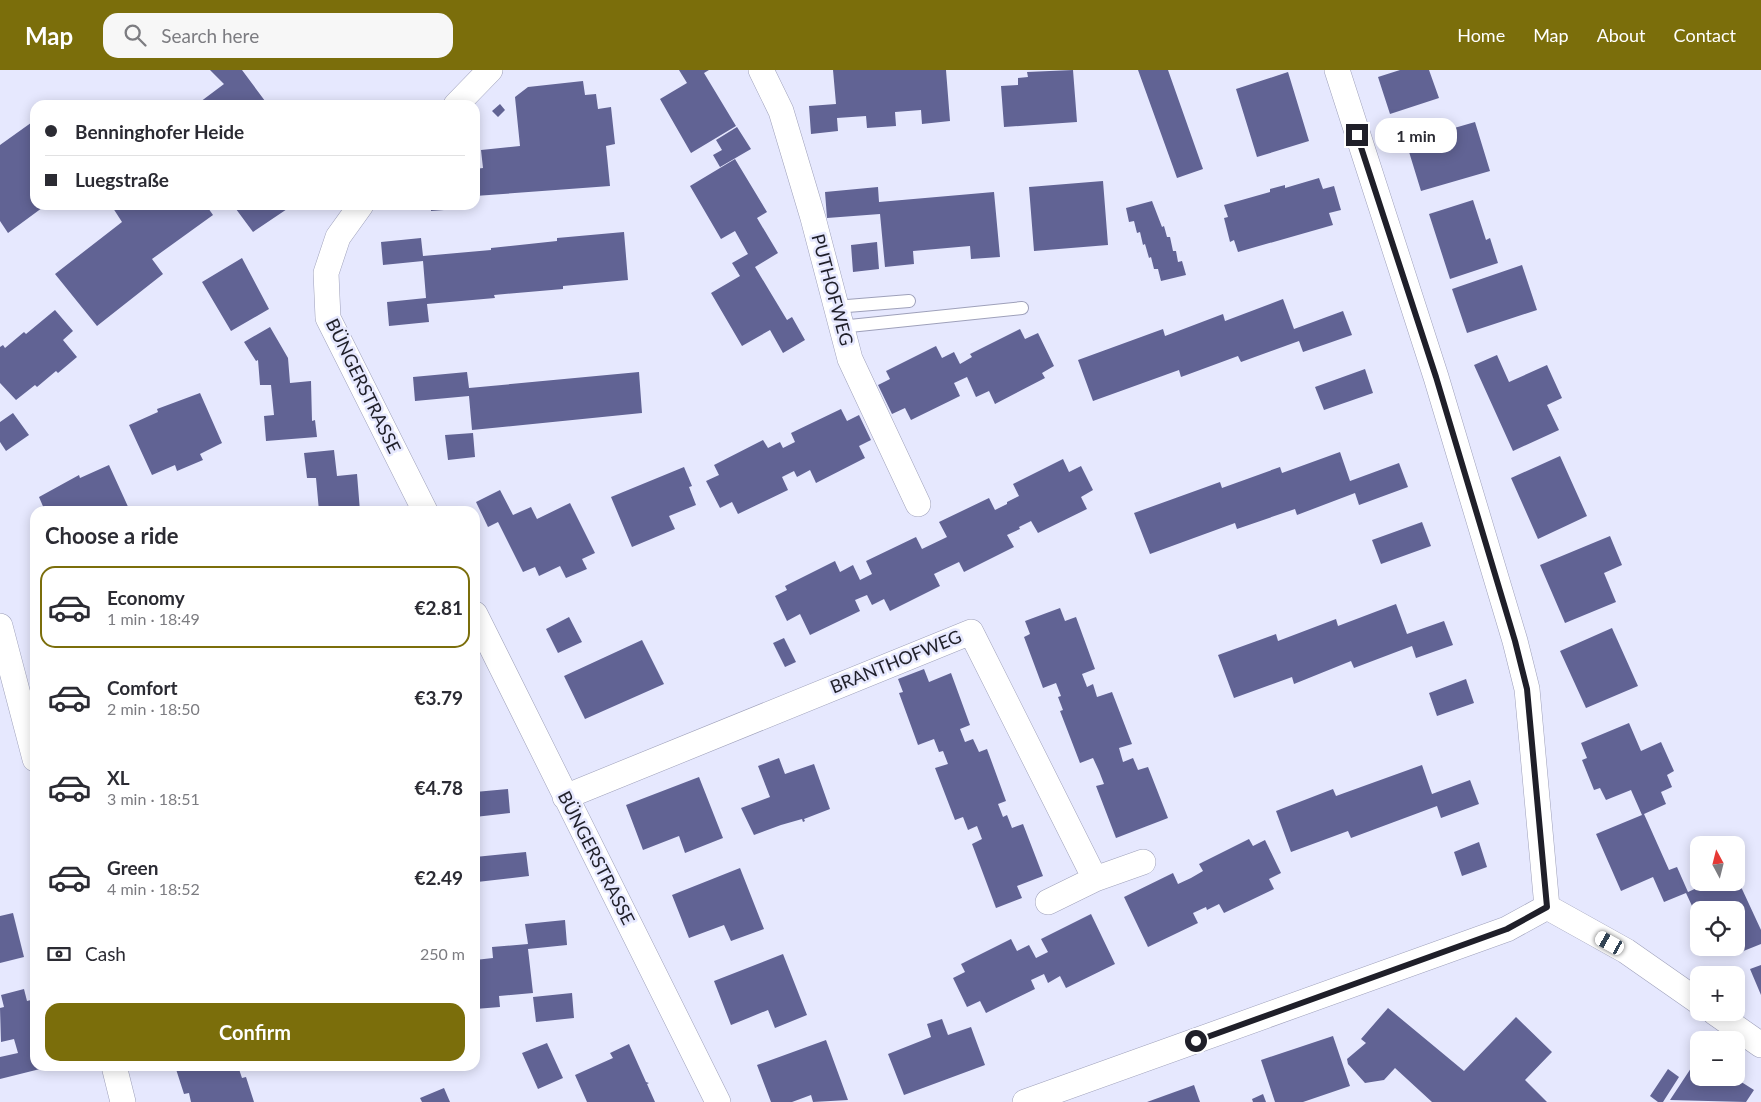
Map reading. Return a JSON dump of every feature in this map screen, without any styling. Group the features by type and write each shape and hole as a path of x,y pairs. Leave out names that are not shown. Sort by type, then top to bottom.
{"street":[{"path":"461,100 490,70"},
{"name":"PUTHOFWEG","path":"761,70 781,111 813,218 850,360 918,504"},
{"path":"1337,70 1436,377 1527,689 1547,907"},
{"name":"BÜNGERSTRASSE","path":"358,210 338,237 326,273 328,318 422,506"},
{"name":"BÜNGERSTRASSE","path":"480,624 718,1102"},
{"path":"0,626 30,740"},
{"name":"BRANTHOFWEG","path":"565,797 972,632 1094,879"},
{"path":"1048,902 1094,879 1143,862"},
{"path":"1547,907 1626,952 1690,996"},
{"path":"1024,1102 1507,929 1547,907"},
{"path":"1727,1021 1761,1045"},
{"path":"115,1071 123,1102"}],"lane":[{"path":"838,317 909,301"},
{"path":"838,317 1022,308"}],"building":[{"path":"210,70 242,70 264,100 203,100 224,84"},
{"path":"679,70 709,70 704,73 736,126 691,153 660,99 687,83"},
{"path":"833,70 946,70 950,121 922,124 921,110 895,112 896,126 867,128 866,116 837,118 838,131 811,134 809,106 836,104"},
{"path":"1073,70 1077,122 1004,127 1001,86 1018,85 1018,78 1028,77 1027,72"},
{"path":"1138,70 1168,70 1203,169 1177,178"},
{"path":"1400,70 1429,70 1439,98 1390,114 1378,77"},
{"path":"1288,72 1309,141 1257,157 1236,89"},
{"path":"583,81 585,95 596,94 598,109 611,107 615,144 606,146 610,186 480,196 480,168 483,168 481,150 520,146 515,97 528,87"},
{"path":"500,104 505,110 498,117 492,111"},
{"path":"1475,122 1490,171 1421,191 1406,142"},
{"path":"30,124 30,210 39,210 8,233 0,221 0,145"},
{"path":"737,127 751,149 720,167 713,155 722,150 716,140"},
{"path":"735,159 767,212 757,218 778,253 755,267 787,320 792,317 805,340 783,353 770,330 742,346 711,293 740,276 732,263 748,254 735,231 721,239 690,186"},
{"path":"1319,178 1323,189 1334,186 1341,210 1329,213 1333,225 1238,252 1234,240 1230,242 1224,218 1228,217 1224,205 1270,192 1270,189 1285,185 1285,188"},
{"path":"1103,181 1108,245 1034,251 1029,187"},
{"path":"878,187 879,202 994,192 1000,257 971,259 970,246 913,251 914,264 885,267 880,214 827,218 825,192"},
{"path":"1473,200 1486,240 1490,238 1498,263 1450,279 1429,214"},
{"path":"1152,201 1167,237 1170,237 1173,251 1176,251 1178,262 1182,261 1186,275 1161,281 1158,269 1154,269 1151,257 1149,258 1145,244 1143,245 1140,232 1137,233 1134,221 1129,222 1126,208"},
{"path":"114,210 210,210 213,215 152,259 163,274 97,326 55,274 122,222"},
{"path":"237,210 286,210 253,232"},
{"path":"624,232 628,280 563,286 563,289 494,295 495,298 427,304 429,322 389,326 387,302 426,298 423,261 383,265 381,242 421,238 423,256 491,250 491,248 557,241 557,238"},
{"path":"877,242 879,269 853,272 851,245"},
{"path":"242,258 269,309 231,331 202,282"},
{"path":"1522,265 1537,310 1467,333 1452,289"},
{"path":"1283,299 1294,329 1343,311 1352,335 1303,352 1299,341 1241,362 1238,356 1181,377 1179,370 1093,401 1078,360 1163,329 1165,336 1223,314 1225,321"},
{"path":"55,310 73,331 63,340 77,357 58,373 56,371 37,387 35,385 16,400 0,383 0,347 3,345 5,348 24,332 26,334"},
{"path":"270,327 288,358 290,383 311,381 312,421 315,420 317,437 266,441 264,416 274,415 271,385 260,385 258,360 256,361 244,342"},
{"path":"1020,329 1025,339 1038,333 1054,366 1042,373 1045,378 995,404 989,391 976,397 967,377 954,383 960,396 911,420 905,408 892,414 878,385 890,379 886,371 936,346 942,358 954,352 960,364 972,357 970,354"},
{"path":"1497,355 1509,382 1547,365 1562,398 1547,405 1559,430 1513,451 1474,365"},
{"path":"1365,369 1373,393 1324,410 1315,387"},
{"path":"467,372 469,388 639,372 642,413 472,430 469,396 415,401 413,377"},
{"path":"200,393 222,443 200,454 203,460 177,471 175,465 152,475 129,425 158,412 157,409"},
{"path":"841,409 847,421 859,415 871,440 859,446 865,458 816,483 810,470 797,477 794,471 782,477 788,490 738,514 732,502 720,508 706,481 719,475 714,465 763,440 768,448 780,442 783,448 795,442 791,433"},
{"path":"13,413 29,435 6,451 0,442 0,422"},
{"path":"473,433 475,457 448,460 445,435"},
{"path":"334,450 337,476 357,474 360,506 319,506 316,478 307,478 304,453"},
{"path":"1340,452 1350,481 1399,463 1408,487 1359,505 1355,493 1297,515 1295,509 1237,529 1235,523 1150,554 1134,513 1220,482 1222,488 1280,467 1282,473"},
{"path":"1560,456 1587,516 1538,539 1511,478"},
{"path":"1063,459 1069,472 1081,466 1093,490 1081,497 1087,509 1038,533 1031,521 1019,527 1020,529 1007,535 1014,547 964,572 959,562 934,574 940,586 890,611 884,599 872,605 867,595 855,600 860,611 810,635 800,614 787,621 775,596 787,590 785,586 835,561 840,572 853,565 860,580 872,574 866,561 916,537 922,549 947,537 939,522 989,498 995,510 1007,504 1007,502 1019,496 1013,484"},
{"path":"109,465 128,506 43,506 39,497 79,475 80,478"},
{"path":"684,467 692,486 689,487 696,505 669,516 675,529 632,547 611,497"},
{"path":"500,490 513,515 531,507 537,519 570,503 595,553 582,559 587,569 566,578 560,566 539,576 535,567 523,572 498,522 488,527 480,510 480,506 476,502"},
{"path":"1422,522 1431,546 1381,564 1372,540"},
{"path":"1610,536 1622,565 1604,573 1616,602 1565,623 1540,565"},
{"path":"1396,604 1407,634 1444,621 1453,645 1416,658 1412,646 1354,668 1351,661 1294,684 1292,677 1234,698 1218,655 1276,634 1278,641 1336,619 1338,626"},
{"path":"1060,608 1065,621 1076,617 1095,669 1082,674 1087,687 1093,684 1097,697 1112,692 1132,744 1119,748 1123,762 1133,758 1138,770 1148,767 1168,818 1116,838 1096,786 1104,784 1099,771 1093,758 1080,763 1060,711 1063,710 1058,697 1061,696 1056,683 1043,688 1024,637 1030,634 1025,621"},
{"path":"569,617 582,642 558,653 546,629"},
{"path":"1612,628 1638,686 1586,708 1560,651"},
{"path":"784,638 796,662 785,667 773,643"},
{"path":"642,640 664,684 585,719 564,676"},
{"path":"924,669 929,682 951,673 970,725 960,729 965,742 973,739 979,752 987,749 1006,801 998,804 1003,817 1007,815 1012,828 1023,824 1043,876 1017,886 1022,898 996,908 972,844 982,839 977,826 968,830 963,817 955,820 935,768 948,764 943,751 939,752 934,739 918,745 899,693 903,692 898,679"},
{"path":"1466,679 1474,703 1437,716 1429,693"},
{"path":"1629,723 1641,751 1661,742 1674,771 1667,775 1672,787 1661,792 1666,804 1644,814 1669,870 1677,867 1688,892 1743,891 1761,930 1761,944 1745,950 1745,901 1690,902 1686,893 1664,902 1653,877 1621,891 1596,834 1642,815 1631,790 1606,800 1600,788 1594,790 1582,760 1587,758 1581,743"},
{"path":"779,758 785,774 814,764 830,809 804,819 805,821 803,822 802,819 754,835 741,808 770,797 758,766"},
{"path":"1422,765 1432,794 1470,780 1479,804 1441,818 1437,806 1351,838 1348,831 1291,852 1276,811 1333,789 1336,796"},
{"path":"699,777 723,838 685,853 679,836 643,850 626,805"},
{"path":"508,789 510,813 480,816 480,792"},
{"path":"1249,839 1253,846 1265,840 1281,873 1269,879 1274,889 1224,913 1219,904 1207,910 1206,907 1193,913 1198,923 1148,947 1124,897 1173,873 1178,884 1191,878 1203,871 1199,864"},
{"path":"1479,842 1487,867 1462,876 1454,852"},
{"path":"526,852 529,876 480,882 480,857"},
{"path":"740,868 764,929 731,941 724,925 689,938 672,895"},
{"path":"13,913 24,957 0,963 0,916"},
{"path":"1091,914 1115,964 1066,988 1060,976 1048,983 1044,974 1031,980 1035,989 986,1013 980,1001 967,1007 953,978 965,972 961,964 1011,939 1017,951 1029,945 1036,958 1048,952 1041,939"},
{"path":"565,920 567,945 528,949 533,993 499,996 500,1007 480,1009 480,959 493,958 492,947 528,944 525,924"},
{"path":"783,954 807,1015 775,1028 768,1010 731,1025 714,981"},
{"path":"1761,965 1761,995 1750,969"},
{"path":"24,989 27,1001 30,1000 30,1071 32,1071 0,1079 0,1057 18,1053 14,1039 1,1042 0,1008 4,1007 1,995"},
{"path":"572,993 574,1018 536,1022 533,997"},
{"path":"1388,1008 1464,1071 1516,1017 1552,1052 1525,1080 1547,1102 1432,1102 1395,1068 1384,1080 1365,1083 1348,1064 1347,1059 1366,1043 1361,1039"},
{"path":"942,1019 948,1035 971,1027 985,1065 904,1095 888,1054 931,1037 927,1024"},
{"path":"1333,1036 1350,1086 1303,1102 1275,1102 1261,1060"},
{"path":"826,1040 848,1100 813,1102 811,1095 792,1102 771,1102 757,1065"},
{"path":"547,1043 563,1078 538,1089 522,1053"},
{"path":"629,1044 646,1082 649,1083 647,1084 655,1102 587,1102 575,1075 613,1058 610,1053"},
{"path":"1668,1069 1679,1077 1663,1102 1658,1102 1650,1096"},
{"path":"1690,1070 1690,1086 1745,1086 1745,1084 1754,1090 1746,1102 1670,1100"},
{"path":"177,1071 240,1071 242,1078 246,1077 254,1102 191,1102 189,1093 184,1094"},
{"path":"1194,1085 1200,1102 1147,1102"},
{"path":"444,1088 450,1102 422,1102 420,1098"},
{"path":"1263,1094 1266,1102 1253,1102 1252,1099"}],"route":[{"path":"1196,1041 1507,929 1547,907 1527,689 1515,641 1436,377 1357,135"}]}
